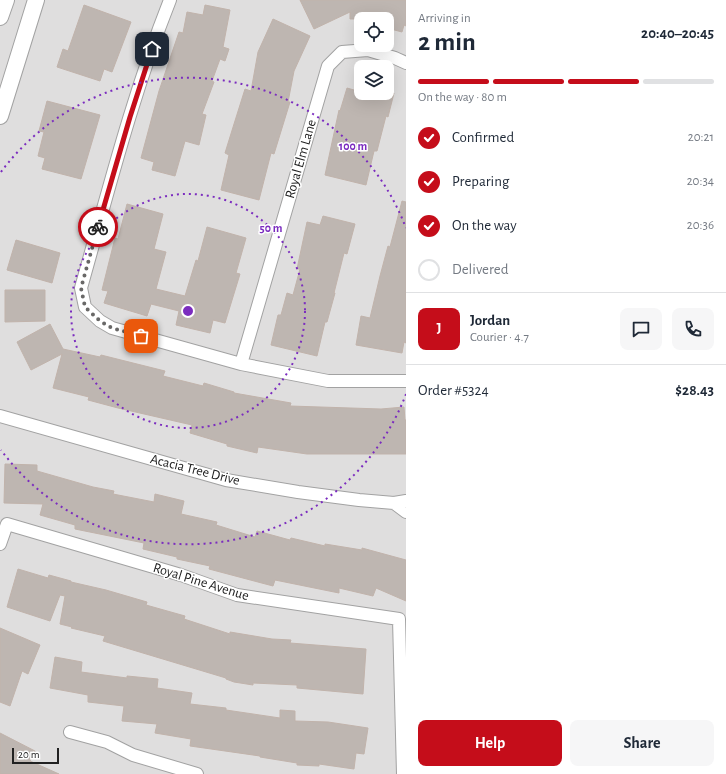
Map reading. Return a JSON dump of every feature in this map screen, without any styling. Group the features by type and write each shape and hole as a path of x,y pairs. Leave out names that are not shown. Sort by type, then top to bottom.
{"street":[{"path":"0,17 6,0"},
{"path":"0,116 36,0"},
{"path":"170,0 161,22 130,117 81,288 85,307 100,321 112,328 241,364 328,381 406,381"},
{"name":"Royal Elm Lane","path":"241,364 328,66 342,52 368,50 406,63"},
{"name":"Acacia Tree Drive","path":"0,416 226,480 298,492 394,503 406,501"},
{"path":"394,503 406,512"},
{"name":"Royal Pine Avenue","path":"0,544 7,524 181,575 237,595 399,619 403,774"},
{"path":"70,732 107,742 133,755 197,774"}],"shaded area":[{"path":"0,0 406,0 406,774 0,774"}],"building":[{"path":"300,0 406,0 406,26 404,25 402,32 394,30 394,12 354,12 354,19 350,19 350,12 314,29"},
{"path":"84,5 131,22 112,72 104,69 100,81 57,67 63,49 68,51"},
{"path":"205,5 230,10 223,47 229,49 225,61 220,59 212,81 214,82 202,114 206,115 199,145 185,141 175,176 152,170 154,162 141,158 159,91 179,32 183,33 187,12 203,15"},
{"path":"273,19 310,36 294,71 288,102 290,102 274,154 271,153 259,200 221,190 229,155 225,153 245,89 251,91 258,52"},
{"path":"347,88 354,90 354,100 392,100 388,117 386,116 377,151 374,151 366,185 325,175 339,110 340,111"},
{"path":"47,101 100,115 81,179 42,169 45,158 38,156 44,132 39,131"},
{"path":"402,201 406,202 406,343 404,342 402,353 356,345 361,316 370,318 388,246 390,247"},
{"path":"127,204 163,214 154,249 166,252 156,289 185,296 196,260 198,261 207,227 246,238 236,273 240,274 225,323 213,320 210,333 176,325 179,311 151,304 147,316 104,303 108,291 102,290 115,238 118,239"},
{"path":"323,216 355,224 347,254 344,253 335,293 327,322 325,322 317,356 271,345 278,315 281,315 287,293 293,295 300,269 297,269 307,222 320,225"},
{"path":"16,240 60,253 52,283 7,270"},
{"path":"5,290 45,290 45,321 5,322"},
{"path":"50,324 63,349 100,357 101,355 165,371 163,376 203,386 204,383 234,393 291,403 290,406 381,409 404,407 406,420 406,454 307,454 258,447 257,453 227,446 227,444 190,433 192,425 118,408 88,400 89,397 53,388 62,354 31,370 17,342"},
{"path":"5,464 37,465 37,471 93,487 114,491 113,494 154,502 155,494 184,501 181,514 217,522 216,525 255,537 257,531 290,540 291,538 325,546 325,544 362,550 362,548 406,560 406,601 376,588 373,596 339,588 339,593 275,580 273,586 209,569 210,566 177,559 177,557 143,549 144,543 75,529 75,525 40,515 43,504 4,503"},
{"path":"18,569 48,578 49,575 147,602 146,605 185,616 184,619 230,634 230,632 272,639 291,640 290,643 366,649 363,694 297,688 297,685 253,683 253,685 234,682 226,678 103,641 105,636 60,624 65,596 60,595 50,621 7,607"},
{"path":"0,628 40,645 28,674 22,671 10,706 0,702"},
{"path":"55,657 82,662 81,672 127,678 127,676 158,679 157,688 192,693 190,704 226,708 226,710 280,718 280,710 295,711 295,721 328,722 368,728 364,754 356,753 354,769 319,764 319,766 297,765 297,763 260,756 190,746 191,739 155,733 157,724 122,721 124,706 88,702 88,695 50,688"},
{"path":"0,733 35,751 30,761 59,774 0,774"}],"way so far":[{"path":"98,227 81,288 85,307 100,321 112,328 141,336"}],"route":[{"path":"98,227 130,117 152,49"}]}
